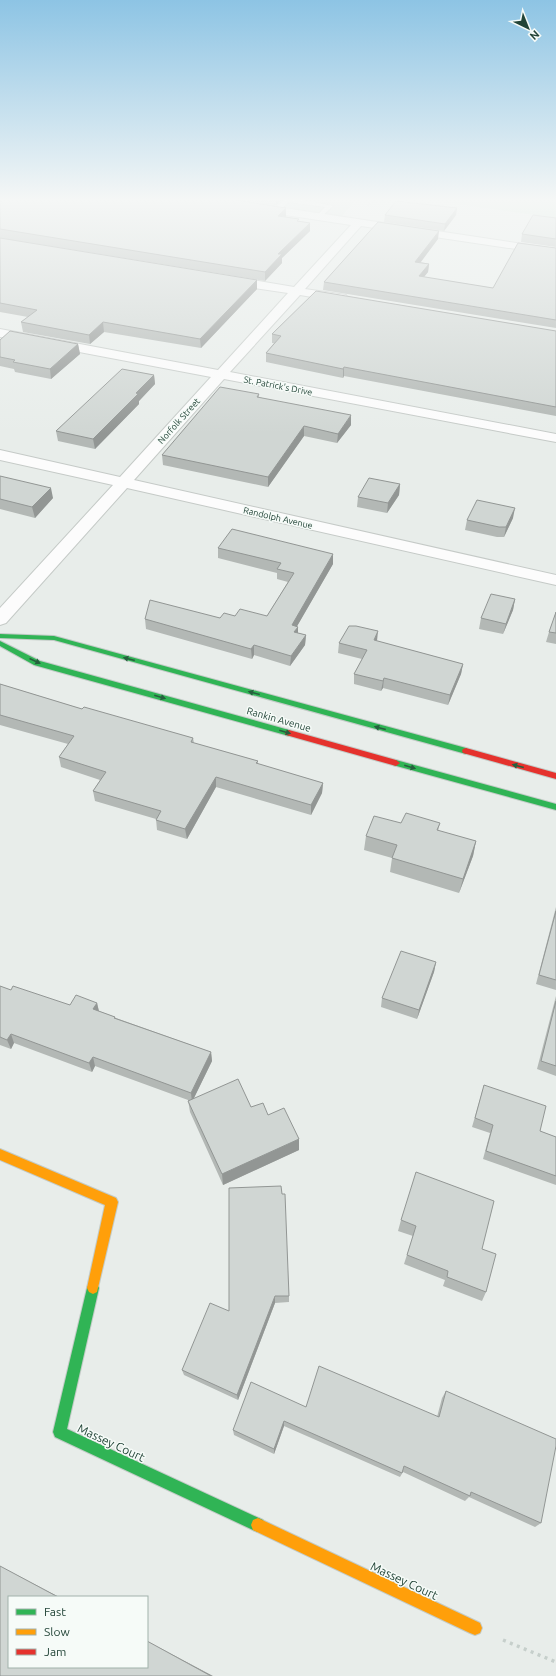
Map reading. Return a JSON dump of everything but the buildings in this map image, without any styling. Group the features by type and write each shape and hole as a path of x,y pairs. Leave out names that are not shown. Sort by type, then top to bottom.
{"street":[{"name":"Norfolk Street","path":"0,619 309,277"},
{"path":"217,278 357,301"},
{"name":"St. Patrick's Drive","path":"0,333 556,438"},
{"name":"Randolph Avenue","path":"0,455 556,580"},
{"name":"Rankin Avenue","path":"0,636 54,638 556,776"},
{"name":"Rankin Avenue","path":"0,643 37,663 556,807"},
{"name":"Massey Court","path":"0,1154 112,1202 60,1432 475,1628"}],"path":[{"path":"475,1628 556,1662"}],"traffic: fast":[{"path":"0,636 54,638 466,751"},
{"path":"0,643 37,663 289,733"},
{"path":"396,763 556,807"},
{"path":"93,1288 60,1432 258,1525"}],"traffic: slow":[{"path":"0,1154 112,1202 93,1288"},
{"path":"258,1525 475,1628"}],"traffic: jam":[{"path":"289,733 396,763"},
{"path":"466,751 556,776"}]}
